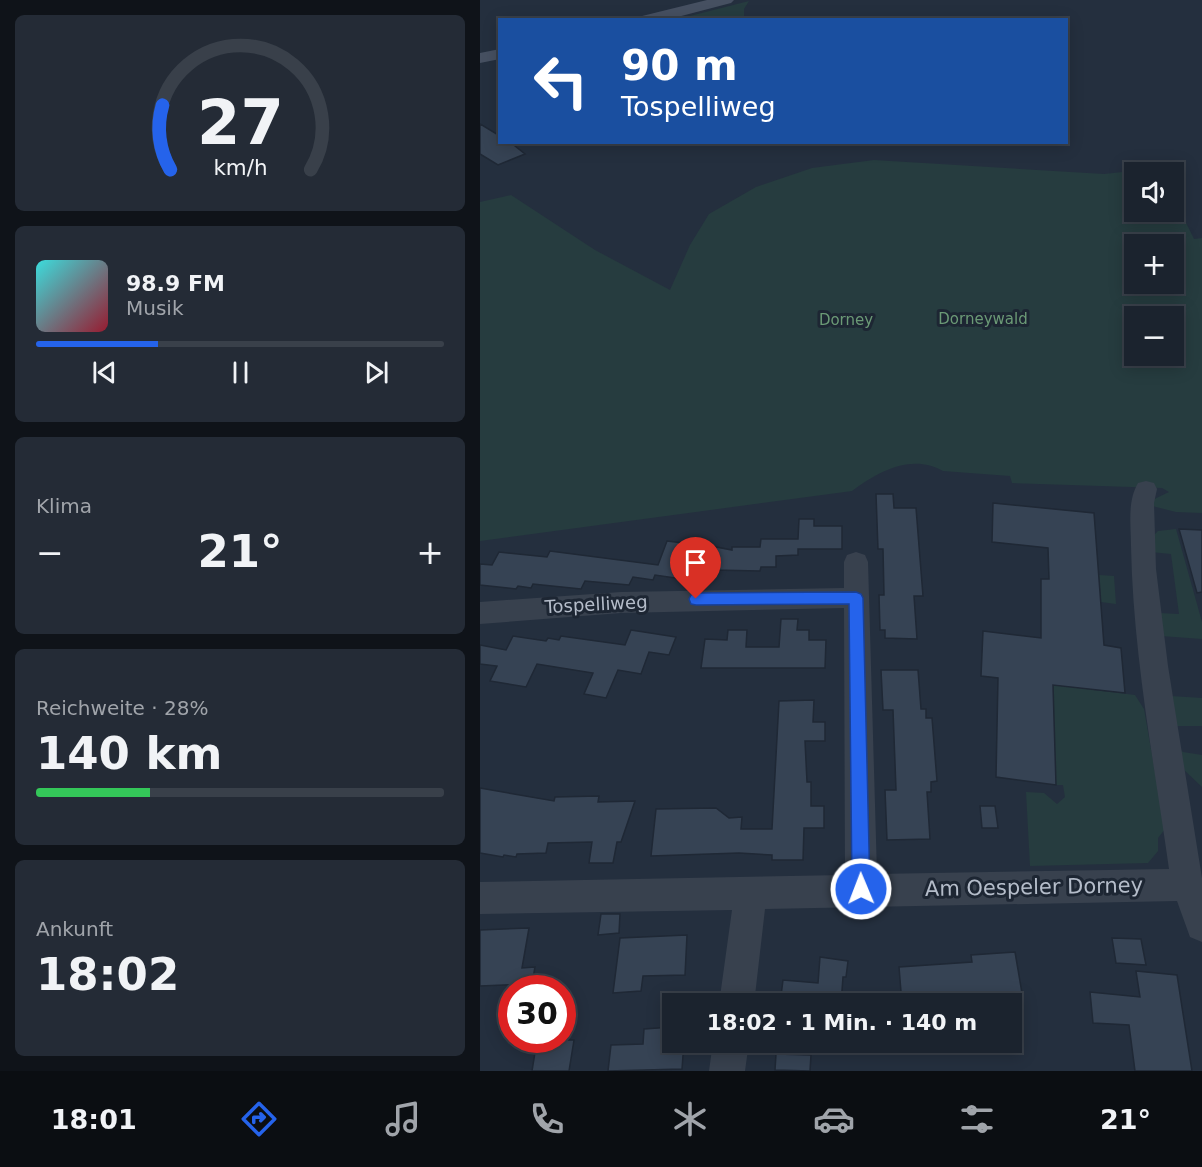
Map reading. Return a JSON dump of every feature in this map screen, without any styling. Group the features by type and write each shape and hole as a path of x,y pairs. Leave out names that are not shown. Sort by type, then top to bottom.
{"main road":[{"path":"652,18 726,0"},
{"path":"480,58 498,54"}],"street":[{"path":"1146,489 1142,503 1146,589 1154,666 1187,885 1202,925"},
{"path":"856,562 861,889"},
{"name":"Tospelliweg","path":"480,613 685,600 856,598"},
{"name":"Am Oespeler Dorney","path":"480,898 861,889 1187,885"},
{"path":"737,993 751,892"},
{"path":"727,1071 729,1053"}],"green space":[{"path":"749,1 744,9 744,18 682,18"},
{"name":"Dorney","path":"874,160 1104,174 1124,172 1124,222 1184,222 1184,219 1194,239 1202,238 1202,513 1176,512 1144,504 1169,492 1162,488 1012,483 1010,476 943,471 931,466 907,464 872,477 852,491 480,541 480,202 511,195 595,250 670,290 690,245 709,214 756,187 812,168"},
{"path":"1176,529 1202,622 1202,639 1161,636 1159,613 1179,614 1171,554 1151,552 1153,536 1158,531"},
{"path":"1099,575 1114,576 1116,604 1101,602"},
{"path":"1053,685 1135,695 1144,709 1165,829 1158,838 1158,851 1148,863 1030,866 1026,792 1044,793 1057,804 1065,797 1063,785 1056,785"},
{"path":"1171,696 1202,698 1202,726 1173,726"},
{"path":"1177,747 1183,752 1202,755 1202,787 1181,767"}],"building":[{"path":"480,124 498,135 498,144 512,144 525,154 498,165 480,154"},
{"path":"876,494 893,494 894,508 916,508 923,596 914,596 917,639 885,638 885,630 880,630 879,595 884,595 883,549 878,549"},
{"path":"993,503 1094,513 1104,645 1121,648 1125,693 1053,685 1056,785 996,777 998,678 981,676 983,631 1041,638 1041,579 1049,579 1048,548 992,542"},
{"path":"799,519 814,519 814,526 842,526 842,549 798,549 798,555 776,556 776,567 761,567 760,571 713,570 716,547 732,550 732,547 760,547 761,539 798,539"},
{"path":"1179,529 1202,530 1202,592 1197,593"},
{"path":"667,541 708,546 696,581 655,575 653,580 633,577 629,585 585,581 581,589 533,584 531,588 518,586 516,589 480,585 480,564 492,565 499,552 547,557 550,551 658,565"},
{"path":"781,619 798,619 797,630 809,630 809,640 826,640 825,668 701,668 705,639 727,640 728,630 747,630 746,647 779,647"},
{"path":"631,630 676,637 669,655 649,652 641,674 618,670 606,698 584,694 593,673 537,664 526,687 490,681 497,666 480,664 480,645 506,650 513,636 546,641 548,638 559,640 561,636 625,645"},
{"path":"881,670 918,670 921,709 926,709 926,718 932,718 937,781 931,782 931,792 927,792 930,839 887,840 885,790 896,790 893,710 883,710"},
{"path":"814,700 813,722 825,722 825,741 805,741 807,782 811,782 811,806 824,806 824,828 804,828 803,860 772,860 772,855 739,853 651,856 656,809 716,808 729,818 742,817 741,829 772,829 779,701"},
{"path":"480,788 554,801 555,797 599,796 598,802 635,801 621,842 617,842 613,863 589,863 592,842 548,843 546,853 517,854 516,857 504,855 503,857 480,853"},
{"path":"980,806 995,806 998,828 982,828"},
{"path":"601,914 620,914 619,933 598,935"},
{"path":"529,928 522,968 535,967 534,975 498,975 498,985 480,986 480,930"},
{"path":"687,935 685,975 643,976 641,991 613,993 620,938"},
{"path":"1112,938 1141,939 1146,965 1116,963"},
{"path":"1015,952 1022,993 901,993 899,967 972,962 971,955"},
{"path":"820,957 848,961 846,977 843,977 842,993 781,993 783,980 818,983"},
{"path":"1136,971 1177,975 1192,1071 1135,1071 1129,1025 1093,1023 1090,992 1140,997"},
{"path":"662,1028 662,1053 683,1053 682,1069 608,1071 611,1045 643,1044 644,1029"},
{"path":"535,1053 572,1053 569,1071 532,1071"},
{"path":"776,1054 811,1055 810,1071 775,1070"}],"route":[{"path":"696,599 856,598 861,889"}],"park label":[{"name":"Dorneywald","path":"983,319"}]}
